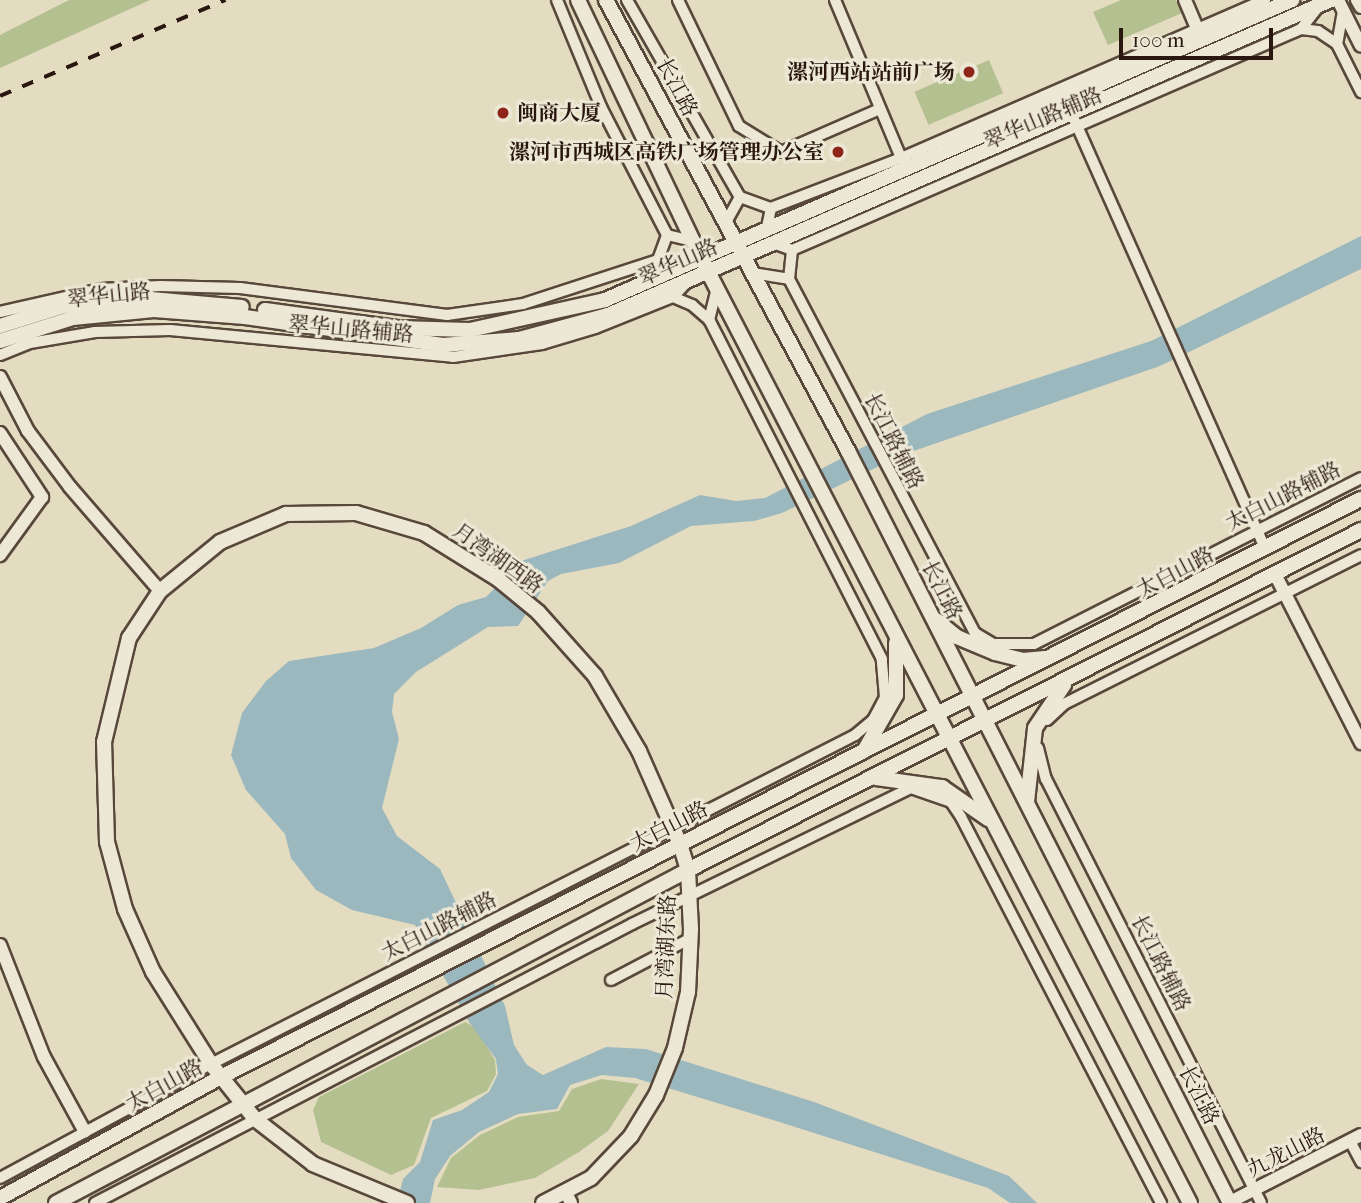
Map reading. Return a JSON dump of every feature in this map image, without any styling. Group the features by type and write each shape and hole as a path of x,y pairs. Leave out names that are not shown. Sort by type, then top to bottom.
{"main road":[{"path":"578,0 701,258 990,820 1191,1203"},
{"name":"长江路","path":"607,0 848,451 1229,1203"},
{"name":"翠华山路","path":"0,326 64,306 150,299 397,328 470,330 604,300 1292,0"},
{"name":"翠华山路","path":"0,341 73,318 155,310 245,317 443,345 519,339 608,316 773,243 1074,119 1325,2"},
{"name":"太白山路","path":"0,1198 222,1077 1361,499"},
{"name":"月湾湖西路","path":"241,1102 211,1064 153,972 125,909 107,842 104,743 114,689 129,638 160,591 220,542 286,514 356,513 424,533 498,579 538,612 595,676 639,751 680,844 688,870"},
{"path":"56,1203 241,1102 688,870 986,723 1361,530"},
{"path":"932,618 957,636 995,653 1023,660 1054,657"},
{"path":"863,753 896,695 895,635"},
{"path":"1027,804 1035,728 1067,681"},
{"path":"875,778 942,787 990,820"},
{"name":"月湾湖东路","path":"542,1203 569,1198 591,1178 618,1151 656,1095 675,1048 688,992 691,938 688,870"},
{"path":"241,1102 254,1119 313,1164 391,1200 407,1203"}],"street":[{"path":"557,0 601,107 667,235 658,260 683,266"},
{"path":"627,0 740,197 771,208 767,227"},
{"path":"678,0 739,126 781,152 880,109"},
{"path":"835,0 901,158"},
{"path":"1185,0 1198,30"},
{"name":"翠华山路辅路","path":"771,208 901,158 1265,0"},
{"name":"翠华山路辅路","path":"792,250 1074,119 1301,29 1325,2"},
{"path":"1337,44 1340,5"},
{"path":"1340,5 1361,46"},
{"path":"1301,29 1318,30 1337,44 1361,92"},
{"path":"1074,119 1265,548"},
{"path":"726,222 740,197"},
{"path":"667,235 694,241"},
{"path":"752,273 789,279 792,250 773,243"},
{"name":"翠华山路辅路","path":"0,312 101,289 160,286 240,288 447,315 523,304 658,260"},
{"name":"长江路辅路","path":"789,279 975,634 993,644"},
{"name":"翠华山路辅路","path":"0,355 30,343 95,332 170,330 453,357 542,344 673,298 687,282"},
{"path":"673,298 692,304 709,320 717,289"},
{"name":"太白山路辅路","path":"0,1178 211,1064 855,735 873,720 885,698 882,659 709,320"},
{"path":"1,381 28,431 70,487 160,591"},
{"path":"0,433 42,497 0,555"},
{"name":"太白山路辅路","path":"993,644 1034,644 1361,478"},
{"path":"1285,593 1361,555"},
{"path":"1275,574 1361,743"},
{"name":"长江路辅路","path":"1261,1203 1046,779 1039,761 1038,737 1050,716 1064,704 1285,593"},
{"path":"95,1203 690,896 894,794 912,788 933,792 951,802 961,817 1161,1203"},
{"path":"611,979 691,938"},
{"path":"0,945 44,1057 85,1132"},
{"path":"1355,1138 1361,1162"},
{"name":"九龙山路","path":"1229,1203 1355,1138"}],"green space":[{"path":"69,0 150,0 0,68 0,35"},
{"path":"1121,0 1176,0 1182,13 1108,45 1093,12"},
{"path":"989,60 1003,93 929,125 914,92"},
{"path":"465,1022 476,1028 495,1060 496,1074 487,1091 431,1118 414,1165 391,1175 321,1142 313,1110 319,1097"},
{"path":"601,1079 639,1084 608,1131 579,1152 535,1178 479,1190 437,1187 451,1158 480,1135 518,1117 559,1111 572,1089"}],"water":[{"path":"1361,236 1361,269 1160,366 902,455 782,513 754,521 691,526 619,563 561,574 548,581 518,626 488,627 416,672 394,694 392,712 399,739 382,808 397,836 440,869 505,1006 514,1045 527,1065 543,1075 606,1047 646,1049 814,1102 1009,1176 1037,1203 1010,1203 988,1188 773,1120 635,1078 602,1075 570,1085 557,1109 518,1114 479,1132 450,1156 435,1179 430,1203 397,1203 403,1179 420,1162 433,1120 462,1110 489,1092 498,1074 496,1059 469,1022 415,925 352,910 316,890 291,858 285,834 246,790 231,755 242,713 266,681 289,661 374,648 421,628 458,605 486,597 521,561 631,526 700,495 736,501 765,498 927,414 1151,341"}],"railway":[{"path":"0,96 225,0"}],"place":[{"name":"漯河西站站前广场","path":"969,72"},
{"name":"闽商大厦","path":"503,113"},
{"name":"漯河市西城区高铁广场管理办公室","path":"838,152"}]}
